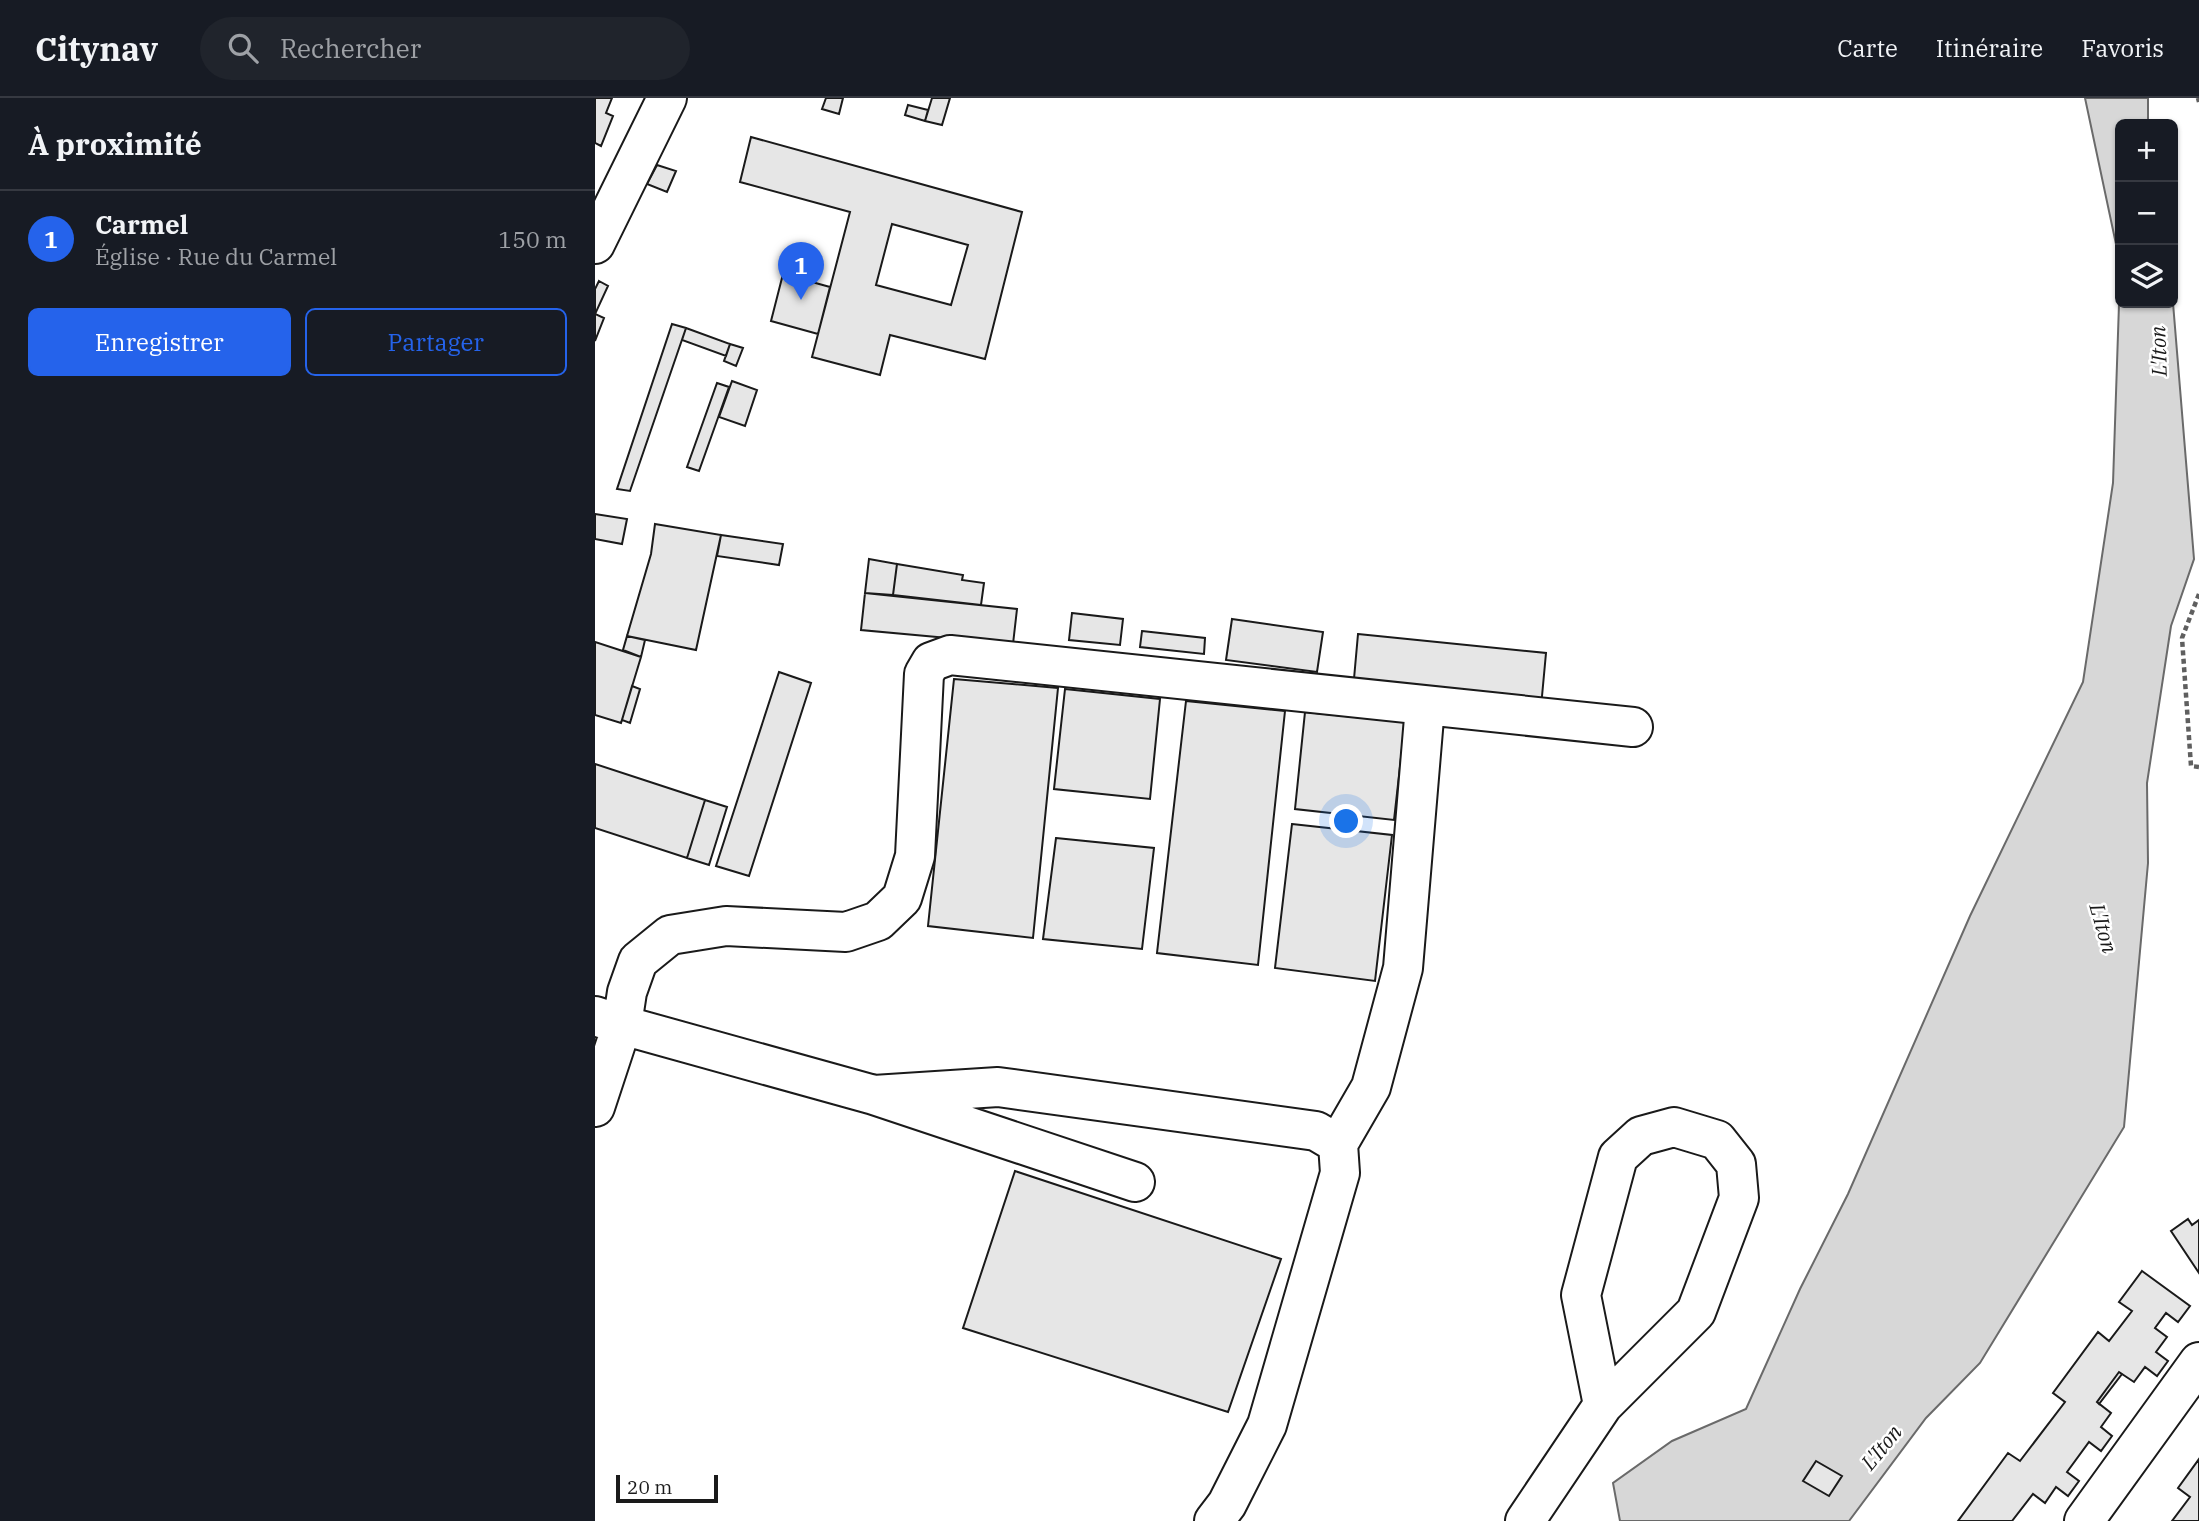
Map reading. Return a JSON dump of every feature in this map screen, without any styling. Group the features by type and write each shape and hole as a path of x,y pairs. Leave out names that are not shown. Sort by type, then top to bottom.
{"street":[{"path":"595,244 667,98"},
{"path":"595,1107 609,1020 627,992 638,961 670,935 726,926 846,932 878,921 902,898 915,856 924,674 931,662 950,655 1633,727"},
{"path":"1214,1521 1227,1504 1267,1425 1340,1173 1338,1144 1371,1087 1403,968 1425,706"},
{"path":"609,1020 874,1095 1135,1182"},
{"path":"874,1095 998,1087 1316,1131 1338,1144"},
{"path":"1525,1521 1602,1405 1696,1312 1739,1198 1736,1164 1717,1140 1674,1127 1641,1136 1619,1157 1581,1295 1602,1405"},
{"path":"2084,1521 2199,1362"}],"path":[{"path":"2199,594 2182,638 2191,766 2199,767"}],"water":[{"path":"2085,98 2148,98 2148,119 2115,119 2115,239"},
{"name":"L'Iton","path":"2119,308 2173,308 2194,559 2171,626 2147,783 2148,863 2124,1127 1980,1363 1926,1418 1849,1521 1620,1521 1613,1483 1672,1441 1746,1409 1800,1289 1848,1194 1970,916 2083,682 2113,483"}],"building":[{"path":"595,98 612,98 606,113 613,116 601,146 595,143"},
{"path":"826,98 843,98 839,114 822,109"},
{"path":"932,98 950,98 942,125 925,121"},
{"path":"908,105 928,110 925,121 905,115"},
{"path":"751,137 1022,212 985,359 890,335 880,375 812,357 850,212 740,182","holes":["892,224 968,245 951,305 876,285"]},
{"path":"657,165 676,171 667,192 647,184"},
{"path":"783,274 830,287 818,334 771,321"},
{"path":"599,281 608,286 595,314 595,289"},
{"path":"595,314 604,318 595,341"},
{"path":"672,324 686,328 630,491 617,489"},
{"path":"686,328 730,344 726,356 682,340"},
{"path":"730,344 743,348 736,366 724,361"},
{"path":"732,381 757,390 745,426 719,417"},
{"path":"717,383 729,387 699,471 687,467"},
{"path":"595,514 627,519 622,544 595,539"},
{"path":"655,524 721,535 696,650 627,636 651,554"},
{"path":"721,535 783,544 779,565 717,556"},
{"path":"869,559 897,564 893,595 865,593"},
{"path":"897,564 963,575 962,580 984,583 981,605 893,595"},
{"path":"865,593 1017,609 1013,644 861,630"},
{"path":"1072,613 1123,619 1120,645 1069,640"},
{"path":"1232,619 1323,632 1317,672 1226,660"},
{"path":"1142,631 1205,638 1204,654 1140,647"},
{"path":"1358,634 1546,653 1541,707 1353,690"},
{"path":"627,636 645,640 641,657 623,650"},
{"path":"595,642 641,657 621,723 595,715"},
{"path":"779,672 811,683 749,876 716,866"},
{"path":"954,679 1058,688 1033,938 928,926"},
{"path":"632,686 640,689 630,723 622,720"},
{"path":"1065,689 1160,699 1150,799 1054,789"},
{"path":"1186,701 1285,711 1258,965 1157,953"},
{"path":"1305,712 1405,722 1394,820 1295,809"},
{"path":"595,764 705,800 687,858 595,828"},
{"path":"705,800 727,807 709,865 687,858"},
{"path":"1292,824 1392,835 1375,981 1275,968"},
{"path":"1056,838 1154,848 1142,949 1043,939"},
{"path":"1015,1171 1281,1259 1228,1412 963,1328"},
{"path":"2188,1219 2192,1225 2199,1220 2199,1273 2171,1231"},
{"path":"2142,1271 2190,1306 2178,1322 2166,1313 2155,1328 2167,1337 2156,1352 2168,1361 2157,1376 2145,1367 2134,1382 2119,1372 2097,1402 2111,1413 2101,1427 2112,1436 2101,1451 2089,1442 2067,1472 2079,1481 2068,1496 2056,1487 2045,1503 2033,1494 2012,1521 1958,1521 2008,1453 2020,1461 2065,1402 2053,1393 2098,1332 2109,1341 2132,1311 2119,1302"},
{"path":"2119,1372 2122,1374 2099,1404 2097,1402"},
{"path":"2199,1459 2199,1521 2172,1521 2190,1497 2178,1488"},
{"path":"1816,1461 1842,1476 1829,1496 1803,1481"}],"place":[{"name":"Carmel","path":"801,300"}]}
